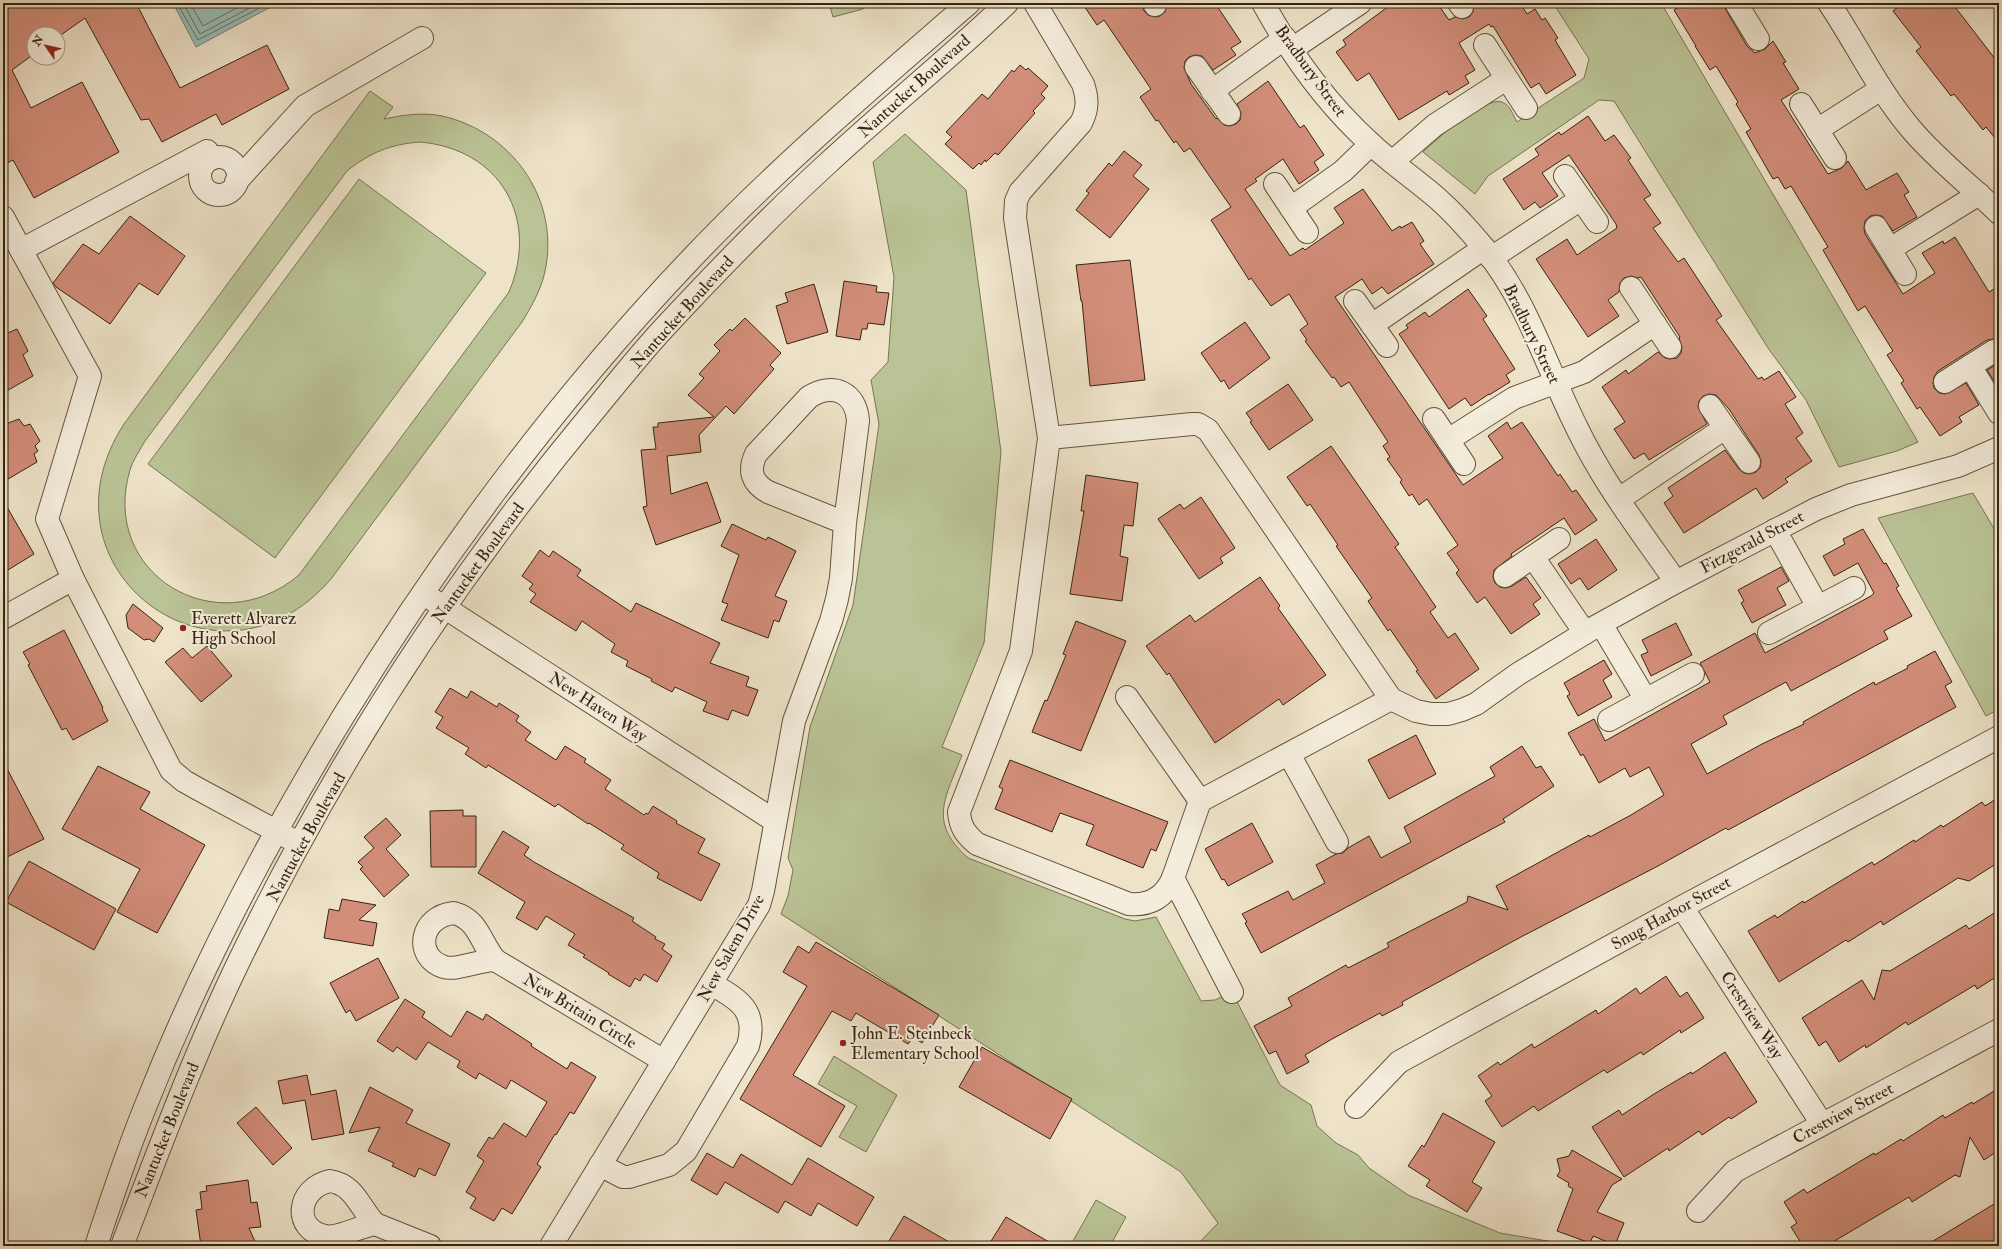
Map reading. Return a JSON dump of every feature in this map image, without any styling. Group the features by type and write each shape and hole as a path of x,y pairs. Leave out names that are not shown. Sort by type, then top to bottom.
{"street":[{"name":"Nantucket Boulevard","path":"96,1246 130,1144 186,1011 242,894 316,761 421,593 503,480 553,416 689,261 795,158 969,3"},
{"name":"Nantucket Boulevard","path":"122,1246 192,1066 241,958 301,844 358,742 445,608 510,516 660,332 760,228 828,163 1007,3"},
{"path":"1035,3 1083,84 1087,94 1087,104 1086,114 1081,123 1029,180 1020,192 1015,208 1015,218 1049,438 1021,651 959,812 960,822 966,834 977,844 1129,904 1148,903 1162,896 1168,889 1200,801 1391,699 1208,430 1198,424 1192,424 1049,438"},
{"name":"Bradbury Street","path":"1263,3 1289,44 1329,101 1371,144 1437,198 1488,253 1523,308 1582,438 1619,499 1676,582"},
{"path":"1212,91 1360,3"},
{"path":"1829,3 1881,89 1927,147 1999,213"},
{"path":"1744,6 1758,39"},
{"path":"236,182 236,170 234,165 223,158 211,159 206,162 200,173 200,179 206,190 211,193 223,194 229,192 236,182 305,106 422,38"},
{"path":"1485,45 1526,108"},
{"path":"1196,67 1229,114"},
{"path":"1392,162 1435,125 1506,79"},
{"path":"1817,130 1881,89"},
{"path":"1800,104 1835,158"},
{"path":"1291,208 1343,171 1371,144"},
{"path":"21,250 207,151 211,159"},
{"path":"1565,176 1597,222"},
{"path":"1275,184 1308,232"},
{"path":"1890,249 1979,194"},
{"path":"1372,325 1488,253 1581,199"},
{"path":"3,217 90,376 48,519 73,579 171,770 184,781 301,844"},
{"path":"1876,226 1906,274"},
{"path":"1631,288 1670,347"},
{"path":"1355,300 1387,346"},
{"path":"1448,440 1502,404 1584,372 1655,324"},
{"path":"1945,382 1994,351"},
{"path":"1970,366 1999,413"},
{"name":"New Salem Drive","path":"551,1246 759,904 763,891 794,721 831,622 841,578 845,523 858,421 857,411 848,396 839,391 827,388 819,390 809,396 756,454 752,462 752,476 758,486 768,492 845,523"},
{"path":"1710,406 1749,462"},
{"path":"1434,418 1464,464"},
{"path":"1619,499 1725,428"},
{"name":"Fitzgerald Street","path":"1391,699 1416,710 1431,714 1448,714 1462,710 1476,704 1520,672 1593,628 1676,582 1816,509 1850,495 1958,466 1999,448"},
{"path":"1775,530 1818,607"},
{"path":"1505,576 1559,539"},
{"path":"1533,557 1593,628 1646,700"},
{"path":"3,618 73,579"},
{"path":"1769,633 1854,588"},
{"name":"New Haven Way","path":"421,593 775,822"},
{"path":"1609,720 1694,674"},
{"path":"1127,697 1200,801"},
{"name":"Snug Harbor Street","path":"1356,1107 1399,1062 1682,907 1999,737"},
{"path":"1289,754 1337,842"},
{"path":"1173,878 1232,992"},
{"name":"Crestview Way","path":"1682,907 1822,1124"},
{"name":"New Britain Circle","path":"495,960 664,1062"},
{"path":"600,1165 623,1177 629,1177 669,1165 686,1151 748,1046 751,1034 751,1019 740,1002 730,994 711,984"},
{"name":"Crestview Street","path":"1698,1211 1735,1171 1999,1030"},
{"path":"375,1224 430,1246"}],"green space":[{"path":"829,3 868,3 863,9 833,17"},
{"path":"1553,3 1661,3 1918,442 1897,451 1839,467 1806,400 1768,348 1614,101 1599,100 1488,176 1475,194 1423,152 1461,120 1485,106 1495,102 1505,103 1517,122 1584,78 1589,59"},
{"path":"370,91 393,107 384,119 406,115 428,114 442,116 466,124 489,136 508,152 524,170 536,192 544,215 548,240 545,273 534,302 522,322 331,579 286,616 238,630 191,626 150,605 118,571 101,528 101,478 124,424","holes":["420,142 448,147 472,158 491,173 506,192 516,214 519,238 517,265 509,292 299,575 267,595 233,603 201,600 172,587 148,567 132,540 125,507 130,470 145,441 347,171 372,154 390,147"]},
{"path":"905,134 966,190 1001,452 984,643 942,747 962,755 950,784 944,809 944,821 948,833 955,845 968,858 1125,919 1135,921 1156,917 1201,1001 1215,1000 1232,992 1280,1085 1311,1105 1317,1126 1336,1143 1358,1155 1369,1168 1408,1195 1500,1233 1577,1246 1196,1246 1218,1223 1181,1172 781,914 788,896 793,870 788,858 810,727 853,605 879,424 871,380 888,362 894,277 873,162"},
{"path":"359,179 486,273 275,558 148,464"},
{"path":"1973,493 1999,537 1999,709 1986,716 1878,518"},
{"path":"834,1056 897,1095 866,1152 839,1137 857,1106 818,1084"},
{"path":"1096,1200 1126,1217 1110,1246 1081,1246 1073,1241"}],"water":[{"path":"173,3 278,3 196,47"}],"building":[{"path":"3,3 136,3 180,88 267,45 289,89 222,125 216,114 162,142 149,119 141,120 85,18 66,31 66,26 26,26 26,60 12,70 31,108 82,82 119,152 34,198 13,160 3,165"},
{"path":"1082,3 1142,3 1144,11 1148,15 1155,17 1160,16 1165,12 1167,3 1215,3 1241,42 1231,48 1236,55 1213,70 1202,56 1195,55 1189,57 1185,61 1184,68 1191,84 1216,119 1217,118 1224,125 1230,126 1236,124 1240,120 1241,113 1237,104 1268,81 1300,128 1304,125 1324,155 1314,162 1319,170 1299,184 1283,159 1255,179 1257,181 1245,189 1290,256 1303,248 1305,250 1344,223 1334,208 1363,189 1392,231 1400,226 1401,228 1412,222 1424,241 1420,244 1434,264 1388,294 1382,287 1372,294 1362,279 1335,297 1463,485 1503,458 1488,436 1507,422 1511,429 1522,422 1558,476 1560,474 1572,492 1576,490 1597,520 1575,535 1564,518 1511,554 1512,556 1494,570 1493,577 1495,583 1500,587 1506,588 1512,586 1526,577 1541,598 1533,604 1540,614 1511,634 1485,597 1477,603 1456,573 1459,570 1447,553 1458,545 1427,499 1419,505 1412,494 1409,496 1400,482 1402,480 1387,459 1390,457 1383,446 1388,442 1349,382 1341,387 1334,377 1332,378 1305,341 1307,340 1300,330 1308,324 1289,294 1271,306 1251,278 1249,280 1211,220 1231,207 1190,148 1184,152 1176,141 1174,143 1158,120 1156,121 1140,97 1151,89 1104,20 1097,25"},
{"path":"1393,3 1437,3 1449,20 1455,17 1463,19 1469,17 1473,12 1474,4 1476,3 1520,3 1527,14 1535,9 1542,20 1545,18 1558,38 1555,40 1576,75 1546,94 1539,83 1531,88 1493,26 1491,27 1489,24 1459,43 1475,70 1465,76 1469,83 1449,95 1447,91 1399,120 1369,73 1357,81 1336,52 1346,45 1343,40"},
{"path":"1686,3 1722,3 1747,46 1755,53 1765,49 1773,41 1786,62 1783,63 1799,89 1781,100 1828,174 1842,168 1848,161 1866,190 1897,173 1909,192 1904,195 1917,217 1893,231 1882,216 1870,216 1865,221 1864,228 1865,234 1903,294 1935,273 1922,253 1943,241 1944,244 1955,237 1989,292 1999,286 1999,340 1987,340 1938,371 1934,377 1934,388 1939,393 1945,394 1966,383 1979,405 1959,417 1962,422 1940,436 1920,407 1917,409 1901,383 1904,381 1887,355 1893,351 1865,306 1858,311 1823,250 1828,247 1791,186 1785,189 1778,177 1773,179 1746,132 1751,129 1736,104 1738,102 1716,66 1710,70 1674,10"},
{"path":"1903,3 1952,3 1999,64 1999,143 1986,127 1983,130 1954,94 1951,96 1916,51 1921,47 1893,11"},
{"path":"1020,65 1026,70 1028,68 1048,86 1041,94 1045,98 1033,111 1035,113 998,155 995,153 986,162 985,160 981,165 979,163 973,169 945,144 952,137 946,132 982,94 988,99 1012,70 1014,72"},
{"path":"1588,116 1605,141 1614,135 1631,158 1628,160 1651,195 1644,199 1661,223 1653,228 1678,262 1684,258 1722,316 1716,320 1758,379 1762,377 1764,380 1779,371 1796,397 1785,404 1803,433 1796,438 1812,461 1785,479 1788,482 1763,499 1756,488 1684,533 1664,503 1673,496 1668,488 1725,450 1739,469 1744,473 1750,474 1756,472 1760,468 1761,461 1759,455 1729,409 1716,395 1709,394 1703,396 1699,401 1698,407 1707,424 1649,460 1644,453 1634,459 1614,429 1625,422 1602,387 1626,370 1628,374 1658,352 1665,358 1677,358 1681,353 1682,347 1680,337 1641,277 1638,278 1631,276 1624,278 1620,283 1619,292 1608,300 1619,316 1588,337 1536,259 1567,239 1577,255 1617,228 1616,224 1569,155 1542,173 1558,196 1540,208 1535,202 1524,210 1503,179 1539,155 1535,149 1559,132 1561,135"},
{"path":"1124,151 1142,165 1133,176 1149,189 1110,238 1076,210 1089,193 1086,191 1109,163 1112,166"},
{"path":"130,216 185,256 158,295 139,283 110,324 56,287 53,283 83,244 99,254"},
{"path":"1130,260 1145,380 1090,386 1082,301 1076,265"},
{"path":"844,281 877,286 876,292 889,293 884,325 868,323 867,329 862,329 860,340 836,336"},
{"path":"814,284 828,332 787,344 776,306 788,302 785,293"},
{"path":"1468,289 1487,316 1483,319 1515,369 1506,375 1510,382 1471,406 1465,398 1449,409 1399,334 1408,328 1406,325 1425,312 1429,317"},
{"path":"745,318 781,353 770,365 774,369 734,414 726,406 699,435 701,452 667,456 671,494 707,482 721,522 656,545 643,507 647,506 641,450 656,449 653,427 658,427 658,423 714,417 688,395 704,378 699,374 720,351 714,345 730,329 732,331"},
{"path":"1245,322 1270,358 1229,389 1224,380 1221,382 1201,353"},
{"path":"17,329 28,351 23,355 33,376 3,393 3,335"},
{"path":"1999,363 1999,389 1987,370"},
{"path":"1288,384 1313,420 1269,450 1250,422 1252,421 1246,413"},
{"path":"19,419 24,426 30,424 40,441 35,446 38,451 34,454 37,462 3,482 3,425"},
{"path":"1331,446 1399,544 1395,547 1436,607 1430,612 1448,638 1455,633 1479,669 1436,699 1416,671 1418,670 1390,629 1388,631 1368,601 1372,598 1336,546 1338,545 1310,504 1307,506 1287,477"},
{"path":"1086,475 1138,483 1133,526 1124,525 1120,556 1128,558 1122,601 1070,594 1084,511 1081,511"},
{"path":"1201,497 1235,548 1220,558 1223,563 1199,579 1158,519 1180,504 1184,509"},
{"path":"3,500 34,554 3,573"},
{"path":"732,524 766,540 768,537 796,551 775,596 787,601 779,622 774,620 768,638 721,620 728,604 722,602 739,555 721,546"},
{"path":"1863,529 1884,564 1886,563 1899,586 1896,588 1912,616 1884,631 1888,639 1791,691 1786,682 1723,716 1727,724 1691,744 1707,774 1762,744 1804,724 1803,722 1874,682 1875,685 1908,668 1907,666 1935,651 1952,682 1945,686 1956,707 1728,830 1726,828 1658,866 1519,938 1402,1002 1403,1005 1382,1016 1380,1013 1332,1039 1305,1055 1309,1062 1287,1074 1276,1051 1269,1054 1254,1026 1292,1006 1288,998 1346,965 1348,968 1389,947 1387,943 1467,902 1468,896 1508,910 1496,886 1589,835 1590,837 1631,815 1664,795 1649,767 1630,777 1625,768 1599,783 1583,754 1581,756 1568,733 1594,719 1605,741 1710,682 1700,663 1755,633 1765,653 1871,596 1874,593 1858,563 1834,576 1823,556 1845,544 1843,539"},
{"path":"1596,539 1617,570 1588,590 1580,578 1571,584 1558,564"},
{"path":"540,550 549,557 553,551 581,570 577,576 631,612 636,603 720,643 710,663 749,677 746,686 758,690 748,716 732,710 728,720 703,711 707,702 675,687 672,692 651,681 652,679 626,666 628,661 611,652 615,644 582,621 576,631 530,602 536,594 529,589 533,584 522,576"},
{"path":"1781,567 1789,581 1777,588 1786,605 1752,623 1741,603 1744,601 1738,590"},
{"path":"1260,577 1280,606 1278,608 1326,675 1283,705 1279,699 1215,743 1169,673 1167,675 1146,646 1190,615 1195,622"},
{"path":"133,604 163,628 154,642 149,639 144,640 128,628 126,615"},
{"path":"1076,621 1126,641 1081,751 1032,732 1066,655 1063,654"},
{"path":"1676,623 1692,655 1651,676 1641,655 1648,652 1642,640"},
{"path":"64,630 108,721 73,740 66,728 62,730 28,665 30,664 23,652"},
{"path":"207,646 232,676 201,702 165,662 183,648 192,658"},
{"path":"1604,660 1612,674 1603,680 1612,697 1578,716 1567,696 1570,694 1564,683"},
{"path":"450,688 467,698 471,691 497,707 499,703 519,716 516,721 531,732 525,740 556,760 565,746 586,759 584,762 611,780 605,789 644,815 646,813 648,814 653,806 677,821 676,823 705,839 698,853 720,864 701,901 657,878 659,873 621,849 624,845 589,823 588,824 558,804 555,807 488,765 486,768 465,754 469,748 436,728 443,717 435,712"},
{"path":"1416,735 1436,774 1389,799 1368,760"},
{"path":"1522,746 1536,768 1541,766 1554,786 1503,819 1505,822 1261,953 1245,923 1247,922 1242,914 1288,891 1293,900 1325,883 1316,865 1336,854 1343,853 1348,848 1369,836 1381,858 1411,842 1404,827 1495,776 1490,767"},
{"path":"1010,760 1168,822 1156,851 1151,849 1143,868 1086,845 1094,825 1060,813 1052,832 995,809 1003,789 999,787"},
{"path":"3,761 44,839 3,859"},
{"path":"98,766 150,792 140,809 205,845 157,933 117,912 140,869 62,829"},
{"path":"1999,797 1999,862 1969,881 1958,878 1883,925 1881,921 1848,942 1846,940 1779,982 1748,931 1775,915 1777,918 1803,901 1804,903 1872,862 1874,865 1914,840 1915,842 1941,825 1943,827 1982,802 1985,806"},
{"path":"463,810 463,816 476,816 476,867 431,867 430,811"},
{"path":"386,818 401,835 386,849 409,875 384,897 360,869 363,867 358,862 374,848 364,837"},
{"path":"1252,823 1273,862 1228,886 1224,879 1222,880 1205,849"},
{"path":"503,831 529,847 524,855 534,862 634,918 632,921 656,937 655,939 665,944 662,949 672,956 657,982 644,974 640,981 635,978 630,987 608,974 609,973 583,957 585,955 568,945 575,934 546,916 537,930 516,918 525,902 478,873"},
{"path":"29,861 116,909 94,950 6,902"},
{"path":"342,899 376,905 359,920 377,923 373,946 324,938 329,909 339,911"},
{"path":"1999,910 1999,975 1977,989 1975,985 1908,1025 1906,1022 1866,1048 1865,1045 1839,1062 1826,1041 1819,1046 1802,1018 1862,980 1874,1000 1882,970 1890,971 1966,925 1969,929"},
{"path":"816,942 939,1015 922,1043 913,1037 908,1044 856,1013 851,1021 832,1011 793,1075 845,1106 821,1147 740,1099 807,986 783,972 798,946 809,953"},
{"path":"378,958 399,998 356,1021 350,1010 346,1013 330,983"},
{"path":"1666,976 1680,997 1687,992 1704,1018 1681,1033 1680,1030 1643,1055 1641,1052 1607,1073 1604,1070 1538,1111 1534,1106 1502,1127 1485,1101 1492,1096 1478,1076 1498,1062 1500,1065 1532,1044 1534,1048 1596,1010 1598,1014 1636,988 1640,994"},
{"path":"405,999 425,1012 422,1017 451,1037 467,1011 483,1020 486,1014 567,1069 571,1062 596,1077 574,1114 570,1112 556,1135 555,1134 537,1164 541,1167 512,1214 502,1208 494,1221 470,1208 476,1198 466,1192 484,1161 477,1156 489,1137 493,1139 504,1123 526,1137 547,1102 511,1080 506,1089 479,1073 476,1079 457,1067 460,1061 428,1042 416,1060 397,1047 393,1052 377,1041"},
{"path":"982,1047 1072,1099 1050,1139 959,1087"},
{"path":"1725,1052 1757,1102 1731,1119 1729,1117 1702,1135 1699,1131 1669,1151 1668,1148 1624,1177 1592,1127 1619,1110 1622,1115 1691,1072 1692,1074"},
{"path":"307,1075 311,1095 336,1090 344,1134 312,1140 305,1100 283,1104 278,1081"},
{"path":"370,1087 413,1110 406,1123 450,1144 435,1176 419,1168 415,1177 392,1166 394,1163 368,1151 380,1127 349,1133"},
{"path":"1999,1088 1999,1150 1984,1160 1970,1137 1960,1177 1955,1175 1912,1202 1909,1197 1826,1246 1803,1246 1791,1227 1797,1223 1784,1202 1804,1189 1807,1193 1874,1153 1875,1155 1901,1139 1903,1141 1943,1115 1945,1118 1972,1102 1973,1104"},
{"path":"256,1107 292,1148 273,1165 237,1123"},
{"path":"1443,1113 1495,1142 1472,1182 1482,1188 1467,1212 1426,1186 1430,1180 1408,1166 1422,1145 1424,1147"},
{"path":"1572,1150 1622,1179 1612,1185 1597,1212 1624,1223 1615,1245 1593,1236 1590,1243 1557,1231 1573,1189 1568,1186 1569,1183 1557,1176 1560,1171 1557,1159 1569,1156"},
{"path":"707,1153 733,1168 741,1154 792,1185 808,1158 874,1197 857,1226 818,1203 811,1216 785,1201 778,1213 725,1182 717,1195 691,1180"},
{"path":"248,1180 251,1203 257,1202 261,1227 249,1228 257,1246 201,1246 196,1210 202,1209 200,1192 207,1191 206,1186"},
{"path":"1999,1201 1999,1246 1925,1246"},
{"path":"904,1216 956,1246 886,1246"},
{"path":"1006,1217 1056,1246 988,1246"}],"place":[{"name":"Everett Alvarez High School","path":"183,628"},
{"name":"John E. Steinbeck Elementary School","path":"843,1043"}]}
